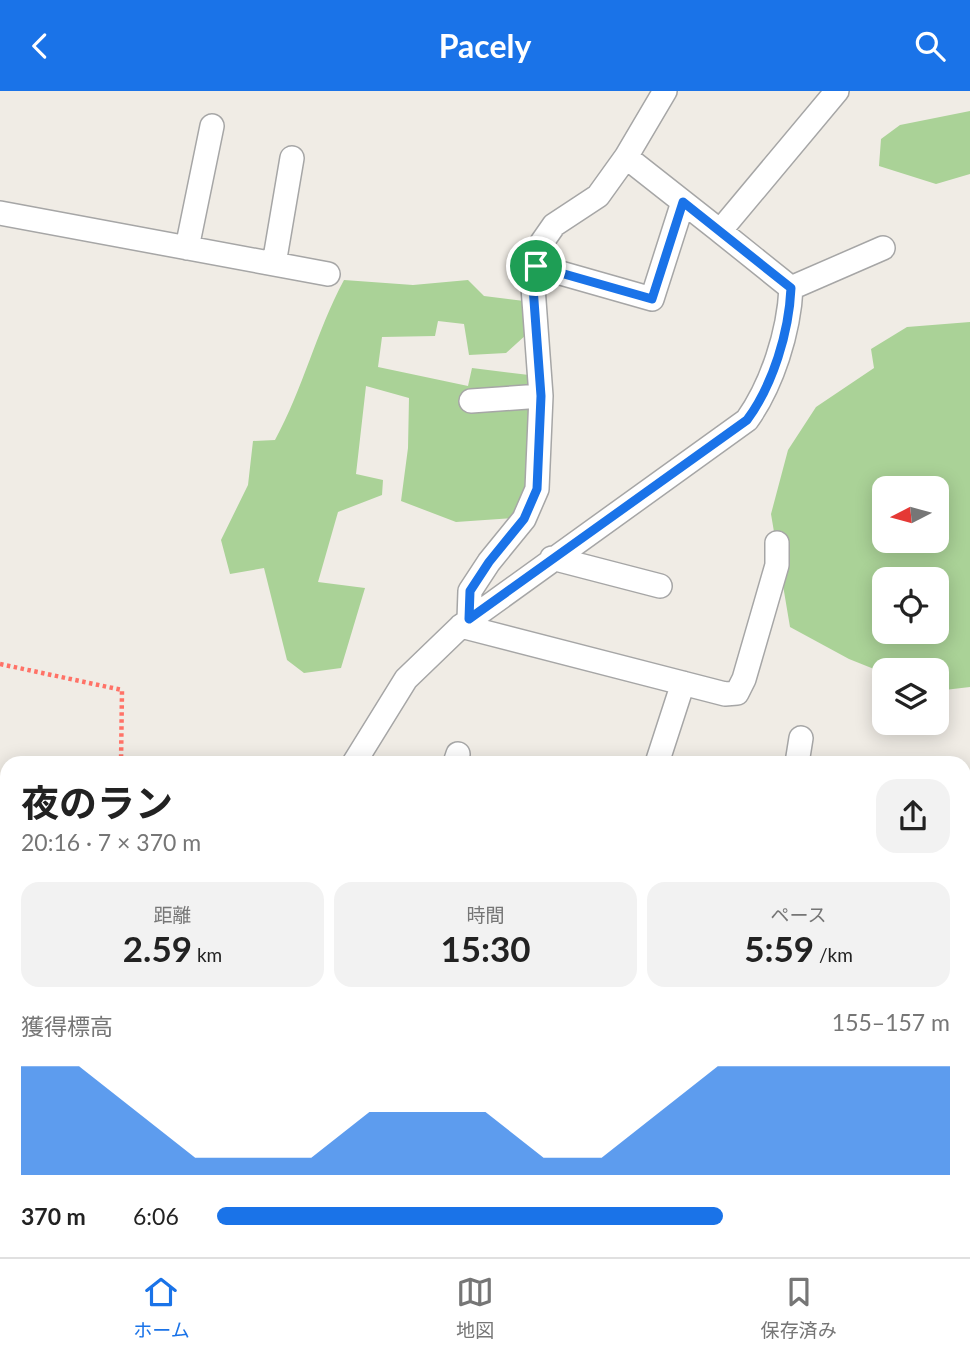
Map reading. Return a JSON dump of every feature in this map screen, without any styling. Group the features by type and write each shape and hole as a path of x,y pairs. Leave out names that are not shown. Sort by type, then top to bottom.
{"street":[{"path":"465,623 470,591 489,562 524,519 537,489 541,396 533,287 538,249 554,225 598,197 626,157 665,91"},
{"path":"720,231 837,91"},
{"path":"187,248 212,126"},
{"path":"626,157 791,288"},
{"path":"274,264 292,158"},
{"path":"536,266 652,299 683,202"},
{"path":"0,213 328,274"},
{"path":"791,288 883,248"},
{"path":"358,756 406,679 465,623 747,420 764,397 790,308 791,288"},
{"path":"471,401 541,396"},
{"path":"465,623 725,694 737,693 744,679 777,565 776,543"},
{"path":"552,558 660,586"},
{"path":"659,756 683,683"},
{"path":"798,756 801,738"}],"path":[{"path":"0,664 122,689 121,756"}],"green space":[{"path":"970,111 970,174 936,184 879,166 881,139 900,125"},
{"path":"344,280 413,285 468,280 484,296 524,301 527,334 506,353 469,355 464,324 438,321 435,336 382,337 378,367 468,386 472,368 529,375 526,490 512,518 456,522 401,501 408,448 409,398 366,386 356,474 383,480 382,495 338,512 318,582 365,588 341,668 304,673 287,660 264,568 230,574 221,540 248,485 253,441 275,440"},
{"path":"970,322 970,687 949,689 949,658 872,658 872,668 849,659 790,627 771,514 788,450 816,407 874,368 871,349 907,327"}],"route":[{"path":"683,202 791,288 790,308 764,397 747,420 469,619 470,591 489,562 524,519 537,489 541,396 533,287 536,266 652,299 683,202"}]}
